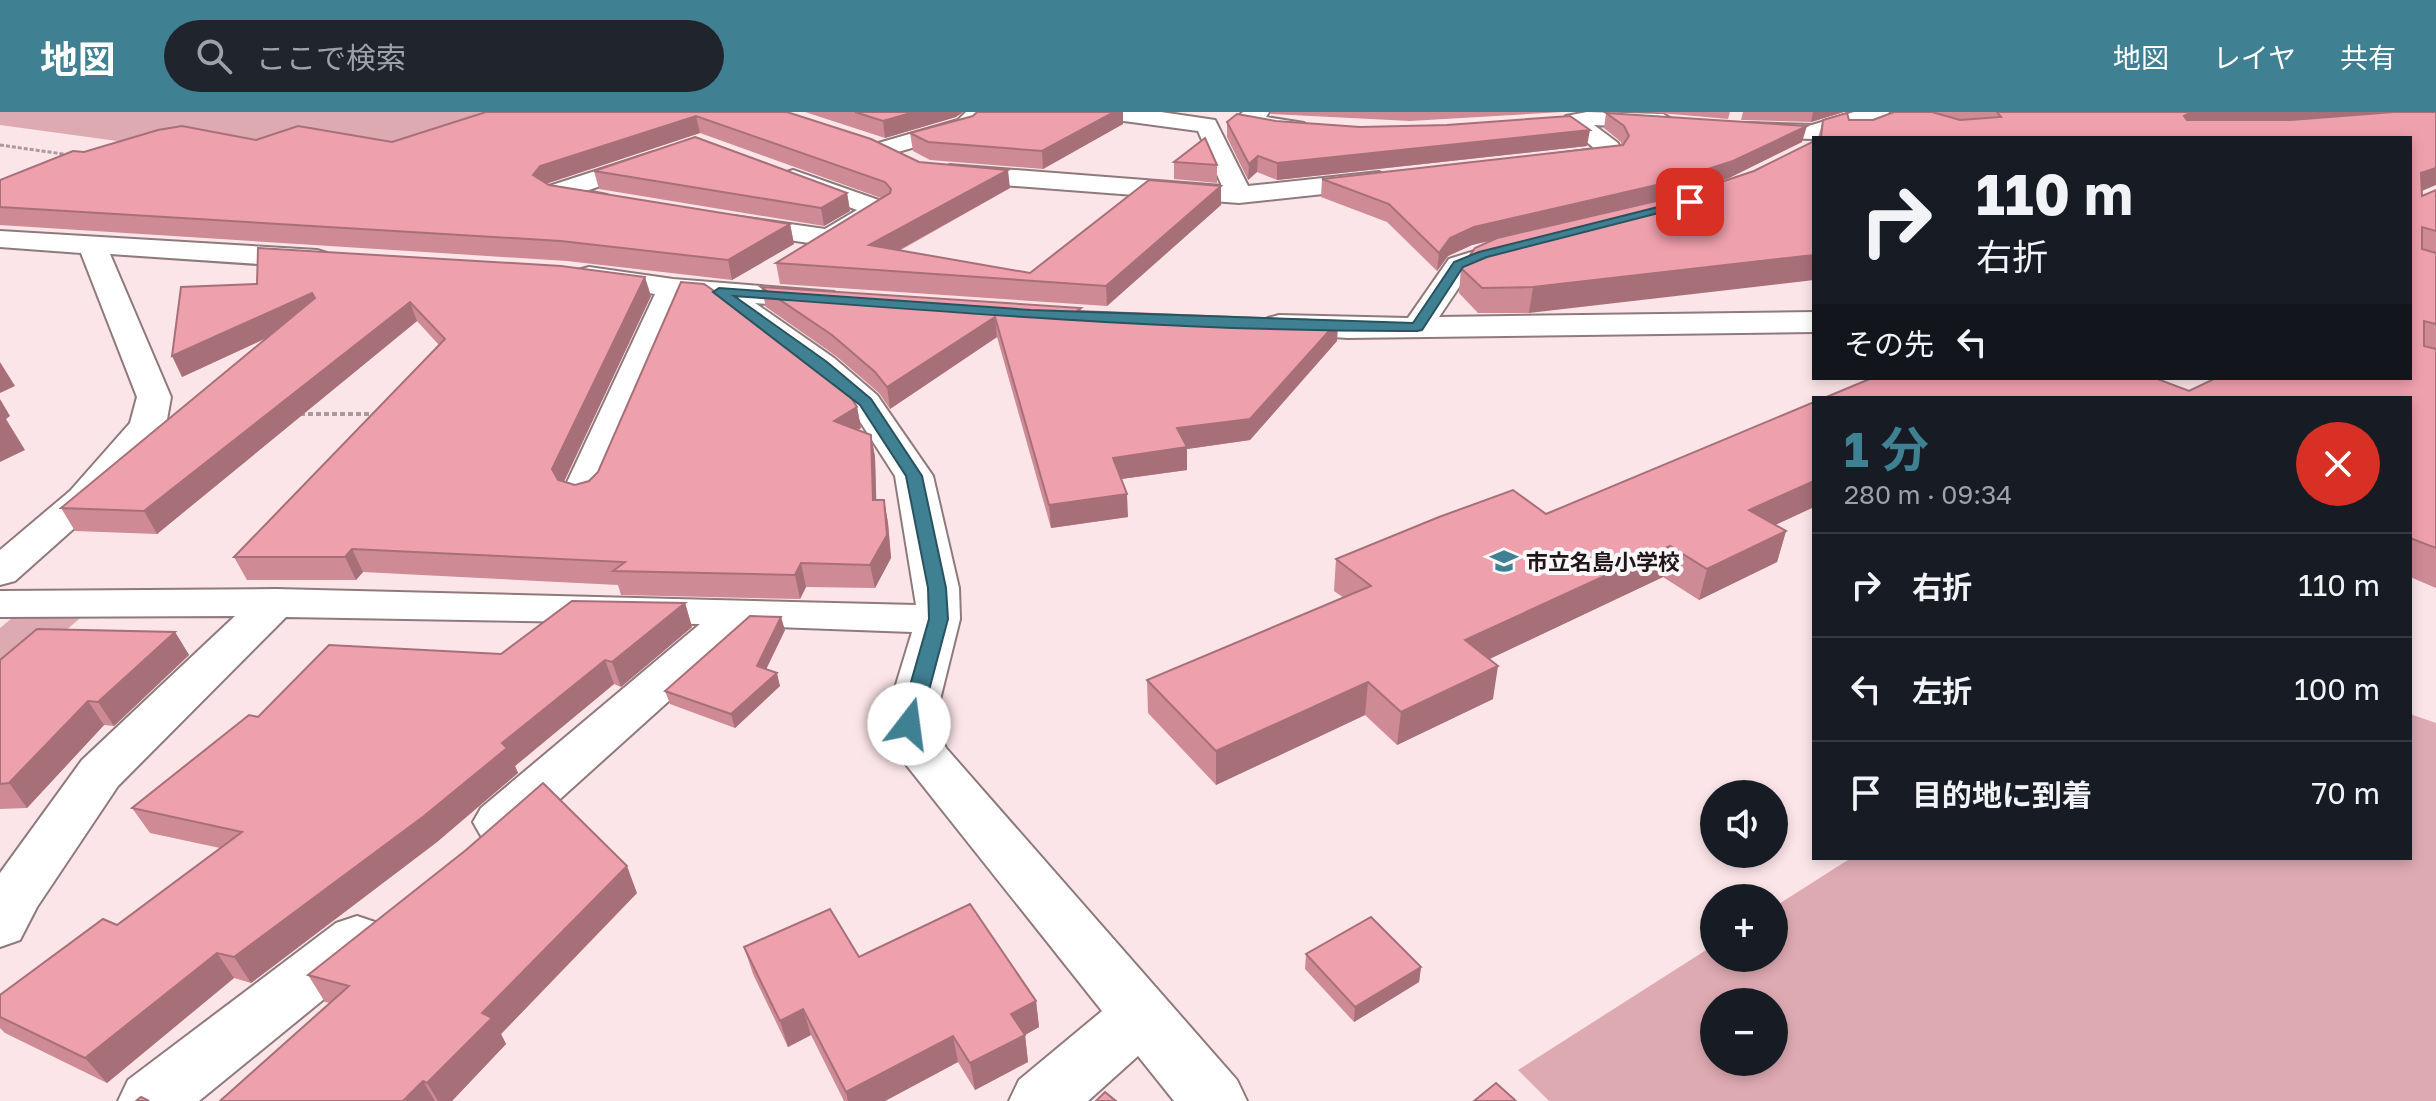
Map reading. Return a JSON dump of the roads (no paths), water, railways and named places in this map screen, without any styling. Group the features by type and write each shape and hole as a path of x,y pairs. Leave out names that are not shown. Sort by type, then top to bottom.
{"street":[{"path":"979,112 966,125 873,145 916,167 1239,195 1409,176"},
{"path":"1109,112 1182,119 1207,125 1239,195"},
{"path":"1258,112 1245,121 1319,130"},
{"path":"1729,128 1813,132 1889,116"},
{"path":"1847,136 1889,116"},
{"path":"1544,124 1583,117 1681,123"},
{"path":"1533,163 1611,154 1583,117"},
{"path":"631,207 555,193 685,148"},
{"path":"729,292 784,266 878,209 774,171"},
{"path":"707,220 829,238"},
{"path":"0,239 341,260"},
{"path":"1417,327 1459,265 1483,254 1544,240"},
{"path":"0,572 84,499 148,425 154,397 92,245"},
{"path":"553,272 673,288 846,301"},
{"path":"582,493 673,288"},
{"path":"729,292 865,402 914,476 937,588 938,619 909,724 925,757 1214,1101"},
{"path":"1252,324 1417,327 1812,322"},
{"path":"0,604 276,602 742,611 938,619"},
{"path":"0,924 15,895 100,773 276,602"},
{"path":"458,859 742,611"},
{"path":"151,1101 397,907"},
{"path":"1042,1101 1141,1015"}],"place":[{"name":"市立名島小学校","path":"1504,561"}]}
